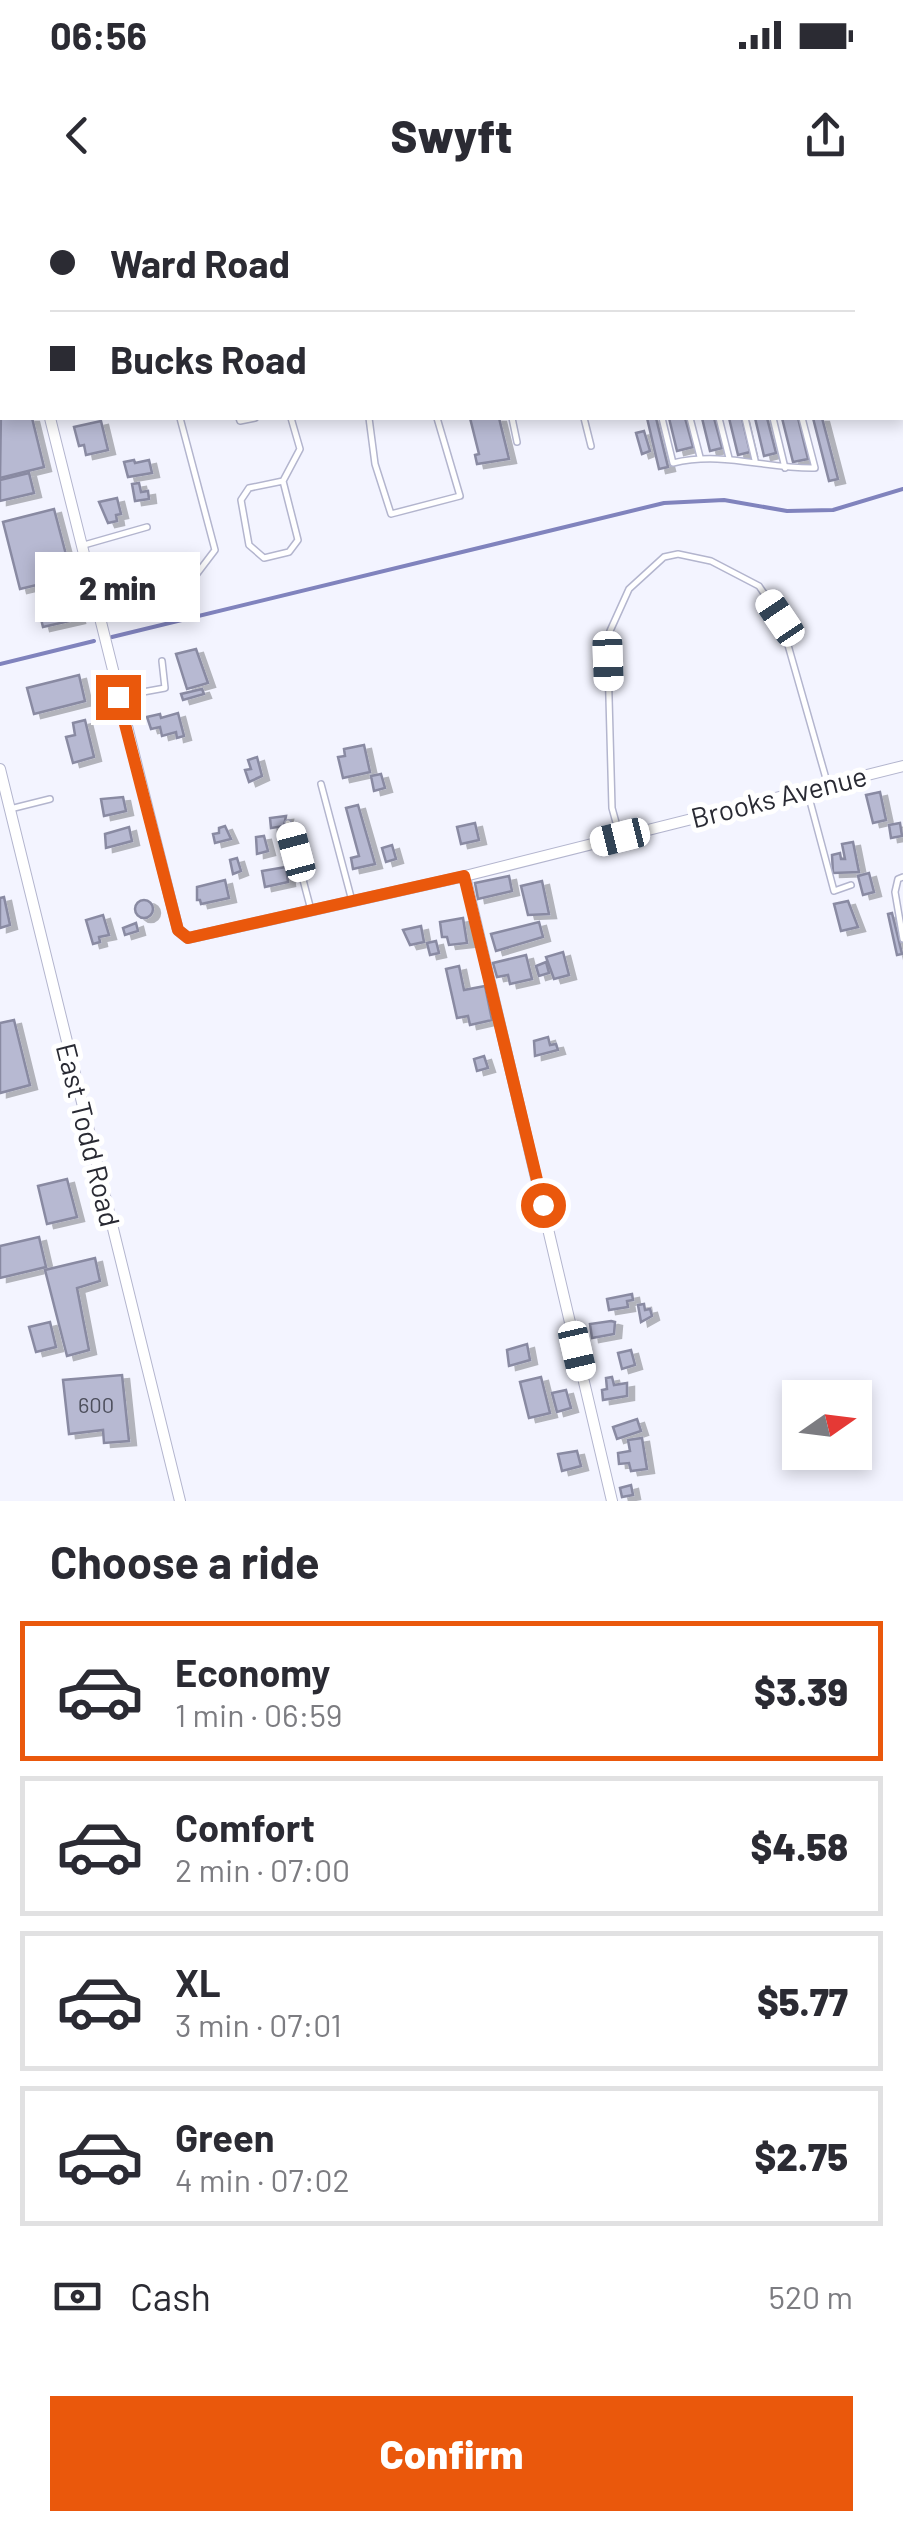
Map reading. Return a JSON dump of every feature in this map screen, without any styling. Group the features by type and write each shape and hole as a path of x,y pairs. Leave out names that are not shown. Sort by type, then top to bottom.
{"street":[{"path":"50,420 118,697"},
{"name":"Brooks Avenue","path":"118,697 178,930 188,938 464,876 903,766"},
{"name":"East Todd Road","path":"0,769 180,1501"},
{"path":"464,876 612,1501"}],"lane":[{"path":"125,592 196,574 215,550 181,420"},
{"path":"284,481 249,488 241,500 249,545 264,558 289,552 298,540 284,481 300,449 292,420"},
{"path":"369,420 375,464 390,514 460,496 438,420"},
{"path":"512,420 517,442"},
{"path":"584,420 591,446"},
{"path":"662,420 673,464 700,457 755,460 785,469 815,468 803,420"},
{"path":"691,420 700,457"},
{"path":"719,420 729,460"},
{"path":"745,420 755,460"},
{"path":"773,420 785,469"},
{"path":"81,546 147,527"},
{"path":"620,837 612,808 610,630 629,589 653,565 678,554 711,560 735,571 758,586 780,618 828,785"},
{"path":"118,697 165,688 162,661"},
{"path":"321,784 352,901"},
{"path":"807,790 834,891 851,884"},
{"path":"10,809 50,799"},
{"path":"288,823 312,910"},
{"path":"903,876 898,879 895,892 903,939"}],"building":[{"path":"1,420 32,420 44,467 0,478"},
{"path":"470,420 499,420 509,459 477,464 475,455 479,454"},
{"path":"647,420 656,420 668,467 659,469"},
{"path":"669,420 686,420 693,447 677,451"},
{"path":"702,420 715,420 722,448 710,451"},
{"path":"729,420 742,420 750,452 738,455"},
{"path":"755,420 768,420 776,453 764,456"},
{"path":"782,420 798,420 808,459 793,462"},
{"path":"814,420 823,420 838,479 829,481"},
{"path":"101,421 108,450 86,455 74,427"},
{"path":"644,431 650,451 642,454 636,433"},
{"path":"149,460 152,473 128,477 124,462"},
{"path":"29,473 34,493 0,501 0,480"},
{"path":"139,483 141,492 148,491 149,499 135,501 132,484"},
{"path":"117,498 121,514 116,515 117,521 108,523 99,502"},
{"path":"54,509 69,566 42,573 45,583 20,589 3,522"},
{"path":"72,595 78,619 43,627 37,603"},
{"path":"196,649 208,683 187,689 176,654"},
{"path":"79,675 85,701 34,714 27,688"},
{"path":"202,689 204,694 183,700 181,694"},
{"path":"178,713 184,736 177,738 176,732 162,736 160,727 151,729 147,717"},
{"path":"85,720 94,757 73,763 66,737 75,735 73,723"},
{"path":"364,745 370,772 343,778 338,757 345,756 344,749"},
{"path":"257,757 262,776 249,782 245,770 251,769 248,760"},
{"path":"381,774 385,788 374,791 371,776"},
{"path":"880,792 886,820 873,823 866,795"},
{"path":"123,797 126,811 104,816 101,799"},
{"path":"358,805 375,864 353,869 351,858 359,856 346,808"},
{"path":"286,816 284,826 271,828 270,818"},
{"path":"475,823 479,840 461,844 457,827"},
{"path":"900,823 902,836 891,838 889,825"},
{"path":"225,826 231,839 215,843 213,834"},
{"path":"129,827 132,841 106,848 105,834"},
{"path":"264,836 268,851 257,854 256,837"},
{"path":"853,842 859,872 833,873 832,855 840,853 841,859 845,859 842,844"},
{"path":"392,845 396,859 386,862 382,848"},
{"path":"237,858 241,871 233,874 230,860"},
{"path":"286,867 288,882 265,887 262,871"},
{"path":"869,873 874,892 863,895 858,876"},
{"path":"509,876 512,891 478,899 475,883"},
{"path":"225,880 229,898 201,904 197,900 197,887"},
{"path":"542,881 549,914 528,915 521,886"},
{"path":"4,897 10,925 0,928 0,898"},
{"path":"144,900 153,909 144,918 135,909"},
{"path":"848,901 858,927 841,931 834,904"},
{"path":"892,913 902,954 897,955 888,914"},
{"path":"103,915 109,935 99,937 100,942 93,944 86,920"},
{"path":"463,918 467,943 449,945 447,937 442,937 440,922"},
{"path":"539,922 543,937 496,951 491,934"},
{"path":"136,923 138,931 125,935 123,928"},
{"path":"421,926 424,942 410,945 403,930"},
{"path":"436,941 439,953 430,955 427,943"},
{"path":"563,952 569,975 554,979 546,957"},
{"path":"526,955 532,979 510,984 508,975 497,977 493,963"},
{"path":"546,962 549,973 539,976 536,966"},
{"path":"459,966 464,990 485,986 492,1020 470,1025 468,1016 457,1018 446,969"},
{"path":"14,1020 30,1085 0,1093 0,1023"},
{"path":"548,1037 550,1045 556,1044 558,1050 535,1056 534,1041"},
{"path":"484,1056 488,1068 477,1071 474,1059"},
{"path":"67,1179 77,1217 47,1224 38,1186"},
{"path":"39,1237 46,1267 0,1278 0,1246"},
{"path":"95,1258 100,1281 77,1288 89,1350 67,1356 45,1270"},
{"path":"632,1294 628,1307 609,1310 607,1299"},
{"path":"644,1304 652,1316 641,1322 638,1305"},
{"path":"50,1322 56,1347 36,1352 29,1327"},
{"path":"615,1322 614,1334 592,1338 590,1324"},
{"path":"527,1344 530,1360 509,1366 507,1350"},
{"path":"631,1350 635,1365 622,1369 618,1353"},
{"path":"122,1375 129,1441 104,1443 103,1430 69,1434 63,1380"},
{"path":"541,1377 550,1413 529,1418 520,1382"},
{"path":"612,1377 614,1385 627,1383 627,1396 603,1400 606,1378"},
{"path":"566,1390 571,1408 557,1412 552,1393"},
{"path":"637,1419 641,1431 617,1439 613,1427"},
{"path":"642,1438 647,1469 631,1471 629,1463 619,1464 618,1453 630,1451 628,1440"},
{"path":"577,1451 581,1466 562,1471 558,1454"},
{"path":"631,1485 633,1495 622,1497 620,1488"}],"waterway":[{"path":"112,637 664,503 724,500 787,511 833,510 903,489"},
{"path":"0,664 94,641"}],"route":[{"path":"118,697 178,930 188,938 464,876 543,1205"}]}
